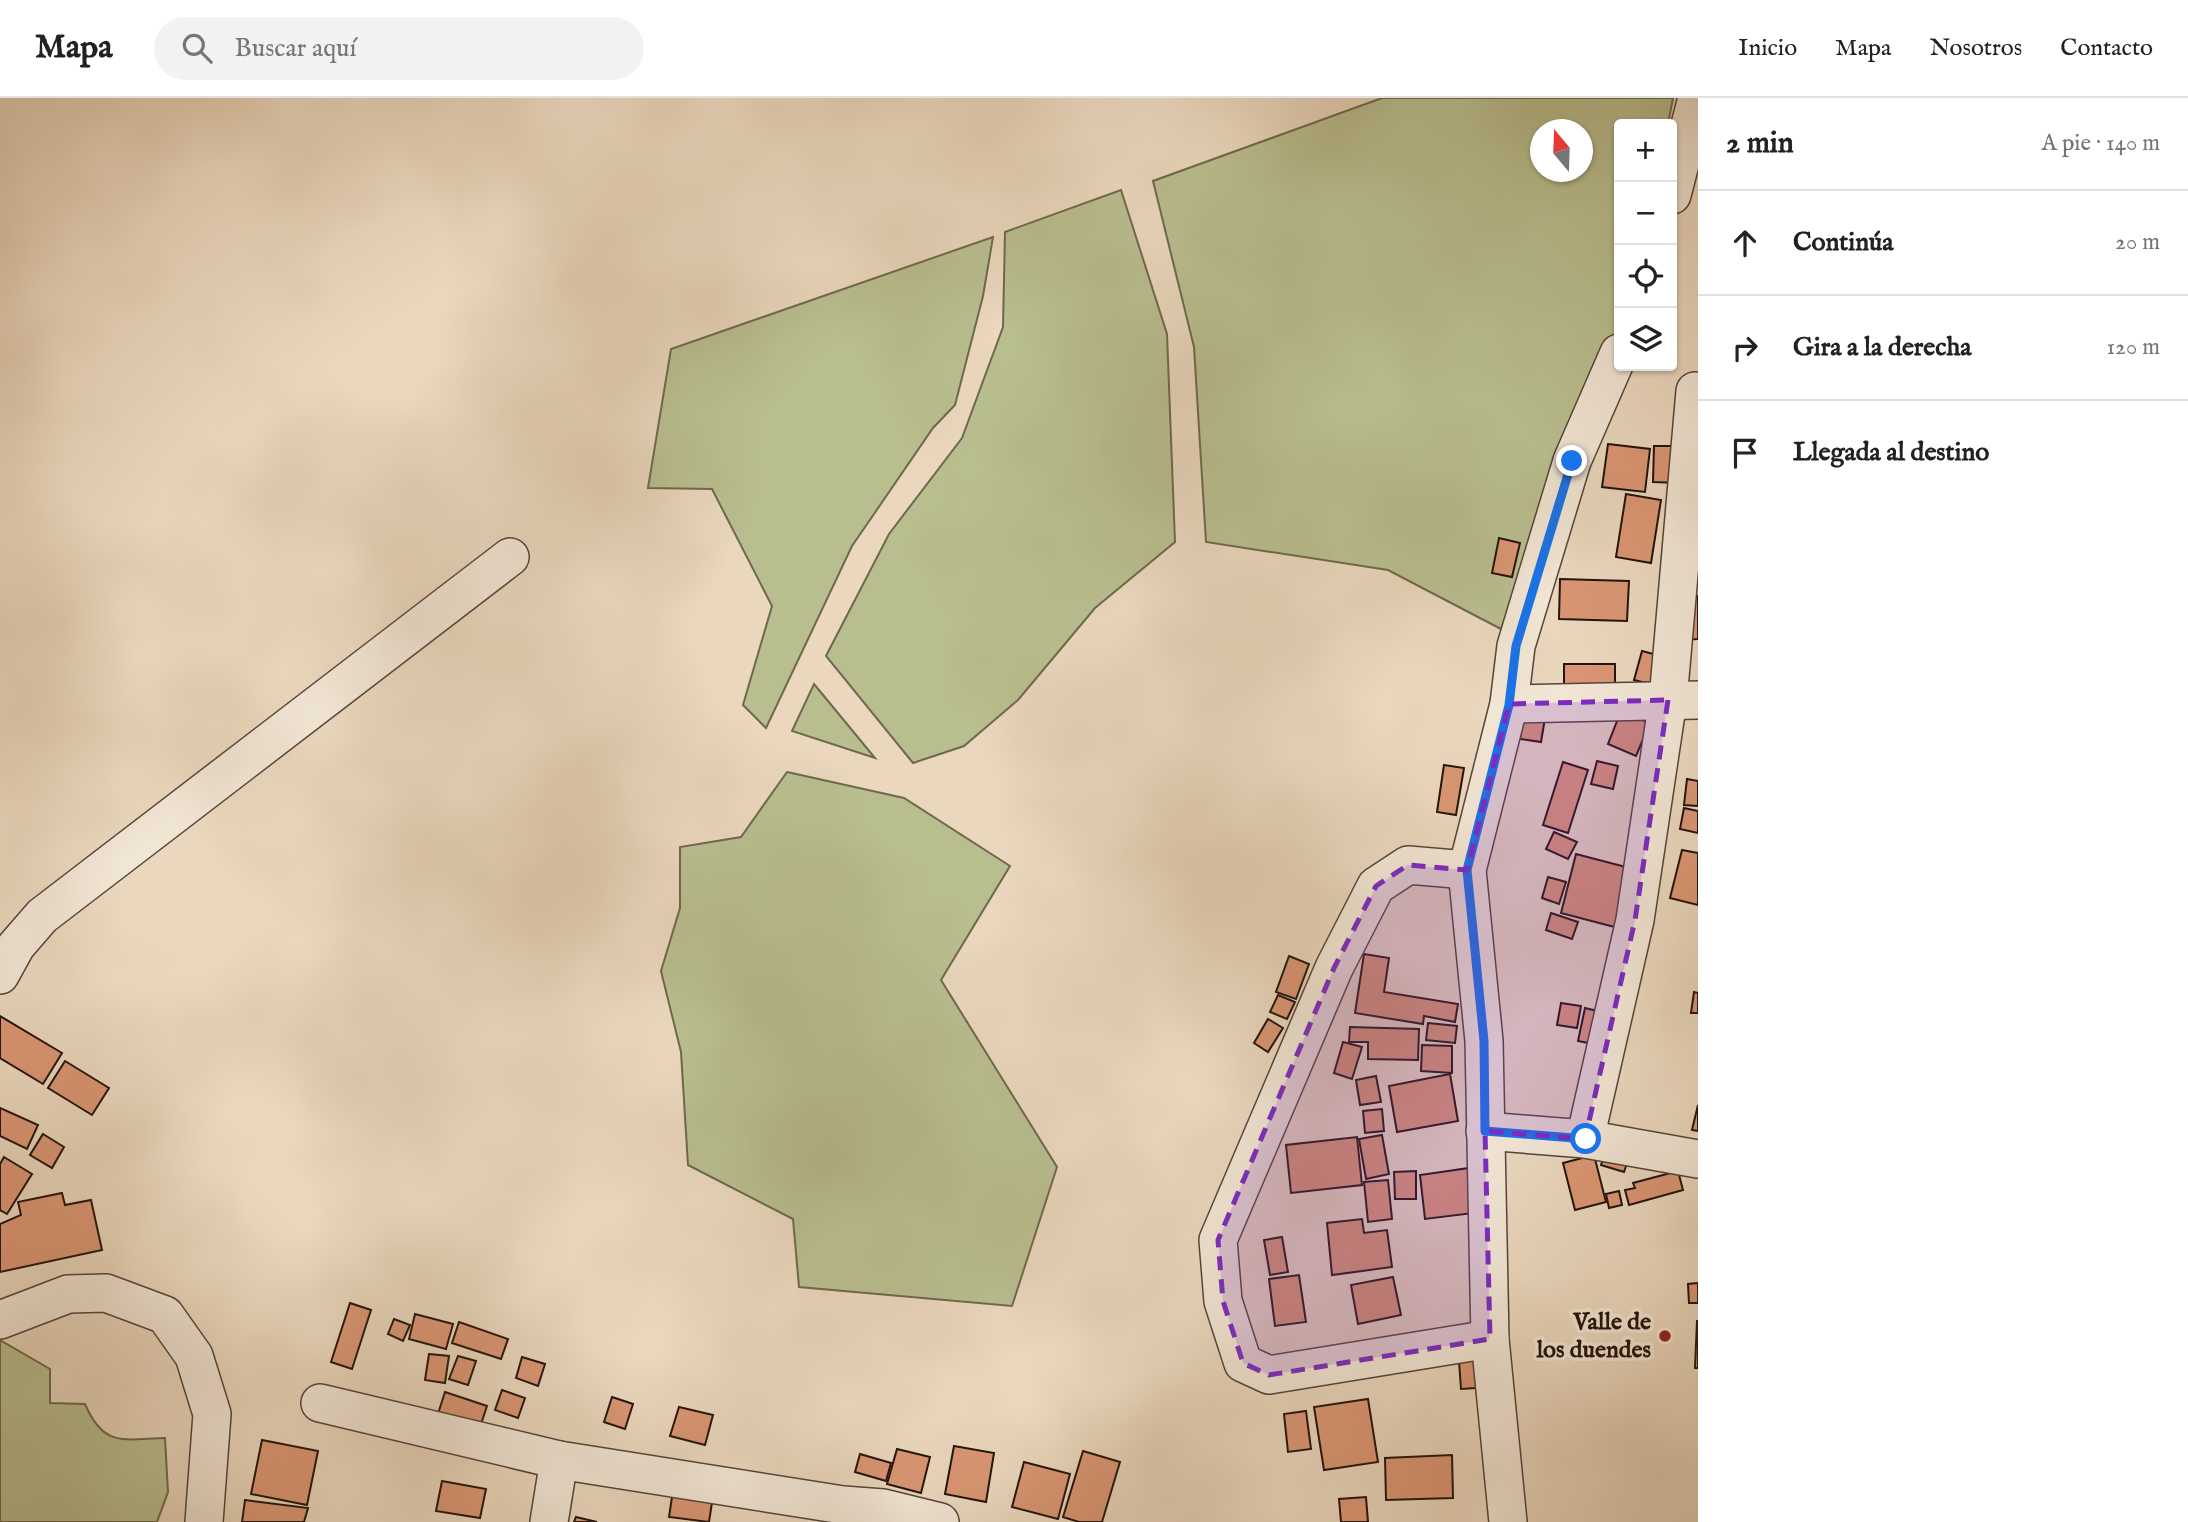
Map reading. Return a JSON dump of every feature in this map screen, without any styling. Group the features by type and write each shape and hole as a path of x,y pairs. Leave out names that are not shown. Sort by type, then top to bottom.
{"street":[{"path":"1675,182 1697,98"},
{"path":"1508,1522 1490,1339 1484,1041 1467,870 1509,705 1516,646 1572,461 1614,364"},
{"path":"1586,1139 1683,700 1697,389"},
{"path":"0,975 16,946 42,916 510,557"},
{"path":"1509,705 1683,700"},
{"path":"1467,870 1408,865 1376,886 1334,968 1218,1240 1223,1301 1243,1363 1269,1375 1490,1339"},
{"path":"1485,1131 1586,1139 1698,1159"},
{"path":"0,1320 68,1294 94,1293 106,1293 165,1315 194,1356 212,1414 204,1522"},
{"path":"320,1403 559,1460 841,1514 883,1508 940,1522"},
{"path":"549,1522 559,1460"}],"highlighted area":[{"path":"1668,700 1635,920 1585,1139 1485,1131 1490,1339 1269,1375 1243,1363 1223,1301 1218,1240 1334,968 1376,886 1408,865 1467,870 1509,704"}],"green space":[{"path":"1382,98 1673,98 1669,119 1614,119 1614,342 1501,629 1388,570 1206,542 1194,347 1153,181"},
{"path":"1121,190 1167,334 1175,542 1095,608 1018,700 964,746 913,763 826,656 889,534 962,438 1003,327 1005,232"},
{"path":"993,237 983,296 955,405 933,428 852,546 766,728 743,705 772,606 712,489 648,488 671,349"},
{"path":"814,684 875,758 792,731"},
{"path":"787,772 904,798 1010,866 941,980 1057,1167 1012,1306 799,1287 793,1219 688,1165 681,1052 661,971 680,908 680,847 741,837"},
{"path":"0,1340 50,1369 50,1403 85,1404 100,1428 116,1438 165,1438 168,1492 157,1522 0,1522"}],"building":[{"path":"1608,444 1650,449 1645,492 1602,487"},
{"path":"1654,446 1681,446 1680,483 1653,482"},
{"path":"1626,494 1661,500 1651,563 1616,557"},
{"path":"1499,538 1520,543 1512,577 1492,573"},
{"path":"1560,579 1629,581 1627,621 1559,619"},
{"path":"1698,596 1698,639 1682,640 1679,597"},
{"path":"1642,651 1665,657 1658,686 1634,680"},
{"path":"1564,664 1615,664 1615,686 1564,686"},
{"path":"1621,711 1650,723 1636,756 1608,744"},
{"path":"1523,715 1545,718 1541,742 1520,739"},
{"path":"1597,761 1618,766 1613,789 1591,784"},
{"path":"1563,762 1588,770 1568,833 1543,825"},
{"path":"1444,765 1464,768 1456,815 1437,812"},
{"path":"1687,779 1698,781 1698,806 1684,805"},
{"path":"1684,808 1698,811 1698,833 1680,829"},
{"path":"1554,832 1577,842 1568,859 1546,849"},
{"path":"1682,850 1698,853 1698,905 1670,898"},
{"path":"1576,854 1641,871 1626,930 1561,913"},
{"path":"1548,877 1566,882 1559,904 1542,898"},
{"path":"1551,913 1578,922 1572,939 1546,930"},
{"path":"1364,954 1389,958 1384,992 1458,1004 1455,1022 1424,1016 1423,1024 1355,1013"},
{"path":"1289,956 1309,964 1296,999 1276,992"},
{"path":"1694,992 1698,993 1698,1013 1691,1013"},
{"path":"1278,995 1295,1002 1287,1019 1270,1012"},
{"path":"1561,1003 1581,1006 1577,1028 1557,1025"},
{"path":"1585,1008 1606,1013 1599,1045 1578,1041"},
{"path":"0,1016 62,1053 43,1084 0,1058"},
{"path":"1268,1019 1283,1028 1268,1052 1254,1043"},
{"path":"1428,1023 1457,1026 1455,1043 1426,1040"},
{"path":"1350,1027 1419,1029 1418,1060 1368,1059 1368,1042 1349,1042"},
{"path":"1343,1042 1362,1047 1352,1079 1334,1073"},
{"path":"1422,1045 1452,1046 1452,1073 1421,1071"},
{"path":"65,1061 109,1088 92,1115 48,1088"},
{"path":"1450,1074 1458,1121 1397,1132 1389,1086"},
{"path":"1376,1076 1381,1102 1360,1105 1356,1080"},
{"path":"1698,1105 1698,1131 1692,1130"},
{"path":"0,1108 38,1125 27,1149 0,1136"},
{"path":"1382,1109 1384,1131 1365,1133 1363,1111"},
{"path":"43,1134 64,1147 52,1168 30,1155"},
{"path":"1382,1135 1389,1174 1366,1179 1359,1139"},
{"path":"1357,1137 1362,1185 1291,1193 1286,1145"},
{"path":"1608,1144 1631,1151 1624,1172 1601,1165"},
{"path":"1594,1155 1606,1202 1575,1210 1563,1163"},
{"path":"4,1157 32,1174 7,1214 0,1210 0,1164"},
{"path":"1469,1168 1474,1213 1425,1219 1420,1175"},
{"path":"1416,1171 1416,1199 1395,1199 1394,1172"},
{"path":"1678,1171 1683,1190 1629,1205 1625,1190 1635,1188 1633,1183"},
{"path":"1388,1180 1392,1219 1368,1222 1364,1182"},
{"path":"1619,1191 1622,1205 1609,1208 1606,1194"},
{"path":"62,1193 65,1205 91,1200 102,1250 0,1272 0,1224 21,1215 18,1202"},
{"path":"1362,1219 1364,1233 1387,1230 1392,1267 1332,1275 1327,1223"},
{"path":"1282,1237 1288,1272 1270,1275 1264,1240"},
{"path":"1299,1275 1306,1322 1275,1326 1269,1279"},
{"path":"1393,1277 1401,1315 1358,1324 1351,1285"},
{"path":"1698,1283 1698,1303 1689,1303 1688,1284"},
{"path":"350,1303 371,1310 352,1369 331,1362"},
{"path":"415,1314 453,1324 446,1349 409,1339"},
{"path":"394,1319 410,1325 403,1341 388,1334"},
{"path":"1697,1321 1698,1368 1695,1368"},
{"path":"459,1322 508,1339 501,1359 452,1343"},
{"path":"429,1354 449,1356 445,1383 425,1380"},
{"path":"458,1356 476,1361 468,1385 449,1379"},
{"path":"522,1357 545,1364 538,1386 516,1378"},
{"path":"1489,1359 1491,1387 1461,1389 1459,1361"},
{"path":"502,1390 525,1398 518,1418 495,1410"},
{"path":"445,1392 487,1406 478,1433 436,1420"},
{"path":"612,1397 633,1404 625,1429 604,1422"},
{"path":"1368,1399 1378,1462 1324,1470 1314,1407"},
{"path":"679,1407 713,1415 705,1445 670,1436"},
{"path":"1306,1411 1311,1449 1288,1452 1284,1414"},
{"path":"262,1440 318,1451 307,1505 251,1494"},
{"path":"954,1446 994,1453 986,1502 945,1494"},
{"path":"897,1449 930,1457 921,1493 887,1484"},
{"path":"1083,1451 1120,1462 1102,1522 1079,1522 1063,1517"},
{"path":"860,1454 891,1463 886,1481 855,1472"},
{"path":"1452,1455 1453,1498 1386,1500 1385,1458"},
{"path":"1024,1462 1070,1474 1058,1519 1012,1507"},
{"path":"442,1481 486,1489 480,1518 436,1511"},
{"path":"673,1490 713,1496 709,1522 669,1517"},
{"path":"1366,1497 1368,1522 1341,1522 1339,1499"},
{"path":"245,1500 308,1508 304,1522 242,1522"},
{"path":"576,1517 597,1522 574,1522"}],"place":[{"name":"Valle de los duendes","path":"1665,1336"}],"route":[{"path":"1572,461 1516,646 1509,705 1467,870 1484,1041 1485,1131 1586,1139"}]}
